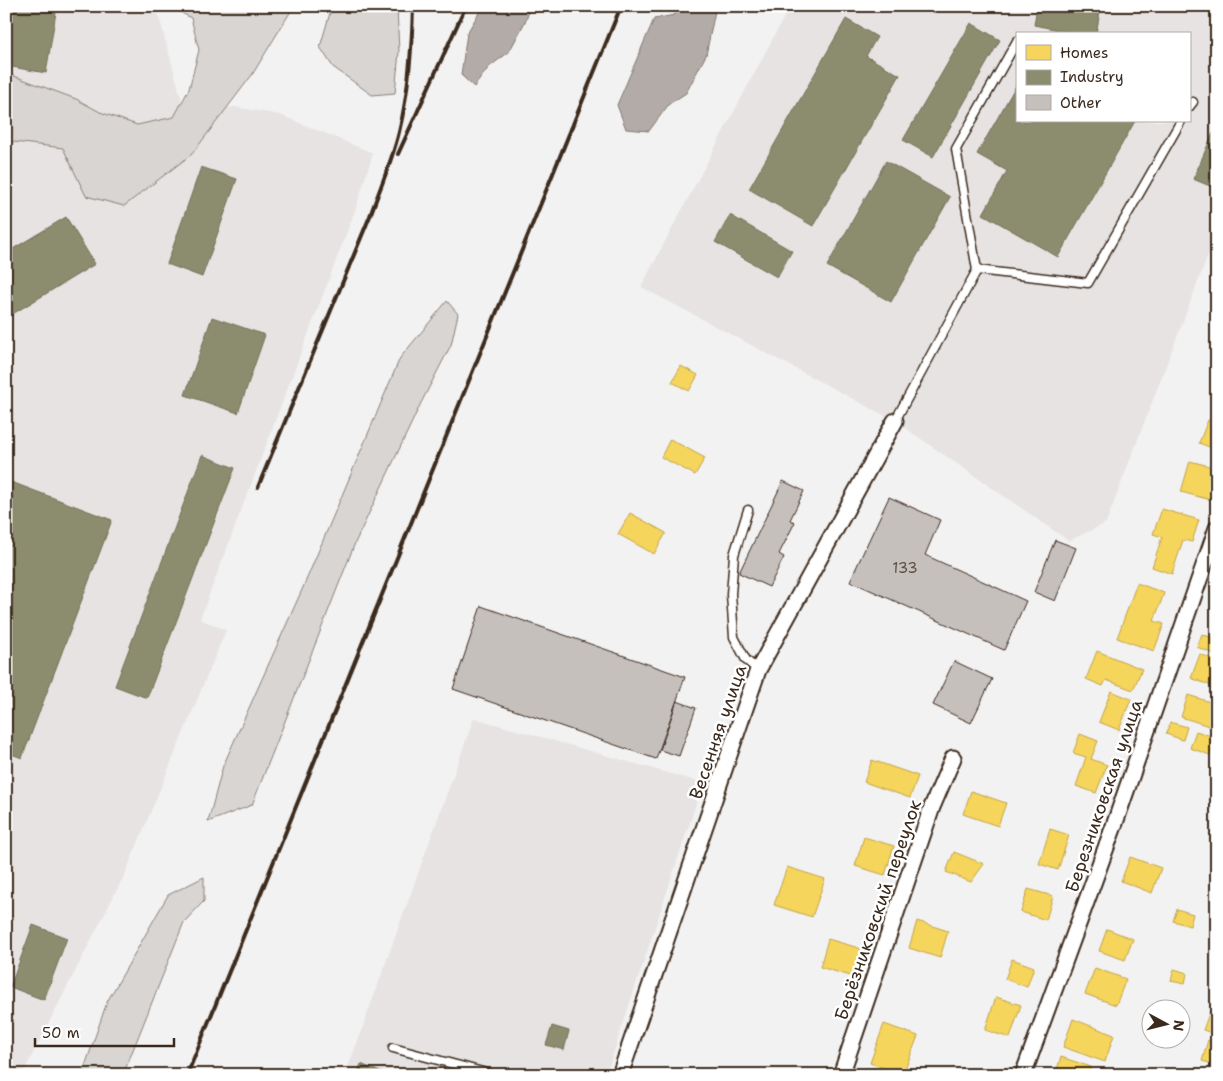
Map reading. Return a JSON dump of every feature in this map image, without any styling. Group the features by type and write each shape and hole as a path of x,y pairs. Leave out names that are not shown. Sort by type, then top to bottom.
{"street":[{"name":"Весенняя улица","path":"620,1075 758,670 896,421"},
{"name":"Березниковская улица","path":"1023,1075 1115,823 1217,528"},
{"name":"Берёзниковский переулок","path":"842,1075 932,807 953,758"}],"lane":[{"path":"896,421 977,270 956,149 1016,43"},
{"path":"977,270 1088,283 1180,122"},
{"path":"748,510 734,555 731,594 734,637 746,660 758,670"},
{"path":"393,1048 492,1074"}],"shaded area":[{"path":"6,6 156,6 185,112 235,107 280,115 373,153 356,208 200,619 226,630 125,874 22,1075 6,1075"},
{"path":"169,6 294,6 252,75 192,154 124,206 86,196 63,148 6,141 6,73 76,99 100,112 137,125 174,117 189,89 199,50 191,18"},
{"path":"332,6 397,6 399,52 395,93 372,95 333,67 320,47"},
{"path":"483,6 531,6 526,20 509,52 489,67 474,87 461,75 467,33"},
{"path":"679,6 716,6 706,55 686,93 669,104 649,131 626,129 617,105 654,19 674,15"},
{"path":"790,6 1217,6 1217,232 1106,523 1069,541 895,421 641,287"},
{"path":"447,301 458,314 451,345 421,403 355,543 252,805 208,822 223,766 305,583 400,358"},
{"path":"474,718 703,783 606,1075 345,1075"},
{"path":"204,877 204,901 184,922 123,1075 82,1075 107,1002 168,895"}],"building: Homes":[{"path":"681,366 698,375 689,391 672,382"},
{"path":"1217,374 1217,395 1211,393"},
{"path":"1208,420 1217,423 1217,450 1199,443"},
{"path":"670,439 705,458 695,475 661,457"},
{"path":"1190,461 1217,468 1217,480 1211,500 1181,492"},
{"path":"1162,509 1199,520 1192,542 1183,540 1172,574 1152,567 1162,537 1153,534"},
{"path":"630,513 666,533 654,554 618,534"},
{"path":"1137,583 1164,593 1154,621 1164,624 1154,651 1117,638"},
{"path":"1202,634 1217,640 1216,655 1197,647"},
{"path":"1097,651 1142,669 1133,690 1106,680 1103,686 1086,679"},
{"path":"1200,654 1217,661 1217,688 1191,678"},
{"path":"1111,691 1131,699 1119,730 1099,722"},
{"path":"1188,695 1213,703 1215,696 1217,696 1217,724 1214,723 1212,727 1181,717"},
{"path":"1170,722 1187,727 1183,740 1166,734"},
{"path":"1196,731 1217,738 1217,748 1213,747 1210,755 1190,748"},
{"path":"1080,734 1098,741 1091,759 1107,765 1096,793 1076,786 1086,757 1073,753"},
{"path":"872,760 918,776 910,798 864,782"},
{"path":"971,791 1006,803 998,826 963,814"},
{"path":"1050,829 1069,835 1058,870 1039,864"},
{"path":"864,837 894,846 885,875 855,866"},
{"path":"954,852 984,864 971,882 946,872"},
{"path":"1130,857 1161,868 1152,893 1121,881"},
{"path":"787,867 825,879 812,917 774,905"},
{"path":"1028,889 1053,896 1046,920 1021,912"},
{"path":"1177,909 1193,914 1190,926 1173,921"},
{"path":"917,921 948,931 940,958 909,948"},
{"path":"1107,929 1133,939 1125,960 1099,951"},
{"path":"828,939 862,949 854,977 820,967"},
{"path":"1012,959 1034,967 1027,987 1005,979"},
{"path":"1095,968 1126,979 1116,1005 1085,994"},
{"path":"1174,969 1187,973 1185,984 1171,981"},
{"path":"996,997 1021,1005 1010,1038 985,1030"},
{"path":"1214,1000 1217,1002 1217,1035 1203,1030"},
{"path":"1073,1019 1114,1035 1105,1062 1063,1047"},
{"path":"884,1024 918,1036 903,1075 870,1063"},
{"path":"1208,1040 1217,1043 1217,1065 1202,1061"},
{"path":"1061,1057 1091,1067 1089,1075 1055,1075"},
{"path":"971,1069 989,1075 969,1075"}],"building: Industry":[{"path":"6,6 57,6 46,73 6,66"},
{"path":"1037,6 1101,6 1096,32 1068,32 1034,25"},
{"path":"846,19 877,37 866,56 900,75 813,226 749,189"},
{"path":"971,23 1000,40 933,157 903,140"},
{"path":"1016,86 1016,122 1134,122 1058,257 983,214 1007,171 977,154"},
{"path":"1213,133 1217,134 1217,189 1193,179"},
{"path":"886,161 950,197 891,302 827,266"},
{"path":"201,167 237,179 202,277 167,264"},
{"path":"730,215 792,251 777,277 715,242"},
{"path":"66,217 95,264 6,318 6,253"},
{"path":"212,317 265,335 238,413 185,395"},
{"path":"202,455 235,468 147,698 115,686"},
{"path":"6,480 112,520 22,758 6,752"},
{"path":"33,925 67,938 44,1000 10,987"},
{"path":"552,1026 569,1031 564,1050 546,1045"},
{"path":"361,1064 387,1075 357,1075"}],"building: Other":[{"path":"783,481 804,491 790,520 795,522 779,554 784,557 769,587 739,573"},
{"path":"889,497 940,520 925,555 1026,601 1004,650 850,581"},
{"path":"1055,540 1076,548 1055,601 1034,592"},
{"path":"481,606 685,677 656,759 453,689"},
{"path":"954,661 992,679 971,723 933,705"},
{"path":"677,701 696,708 679,756 660,750"}],"railway":[{"path":"258,487 370,216 393,153 408,85 413,6"},
{"path":"398,154 466,6"},
{"path":"187,1075 621,6"}]}
